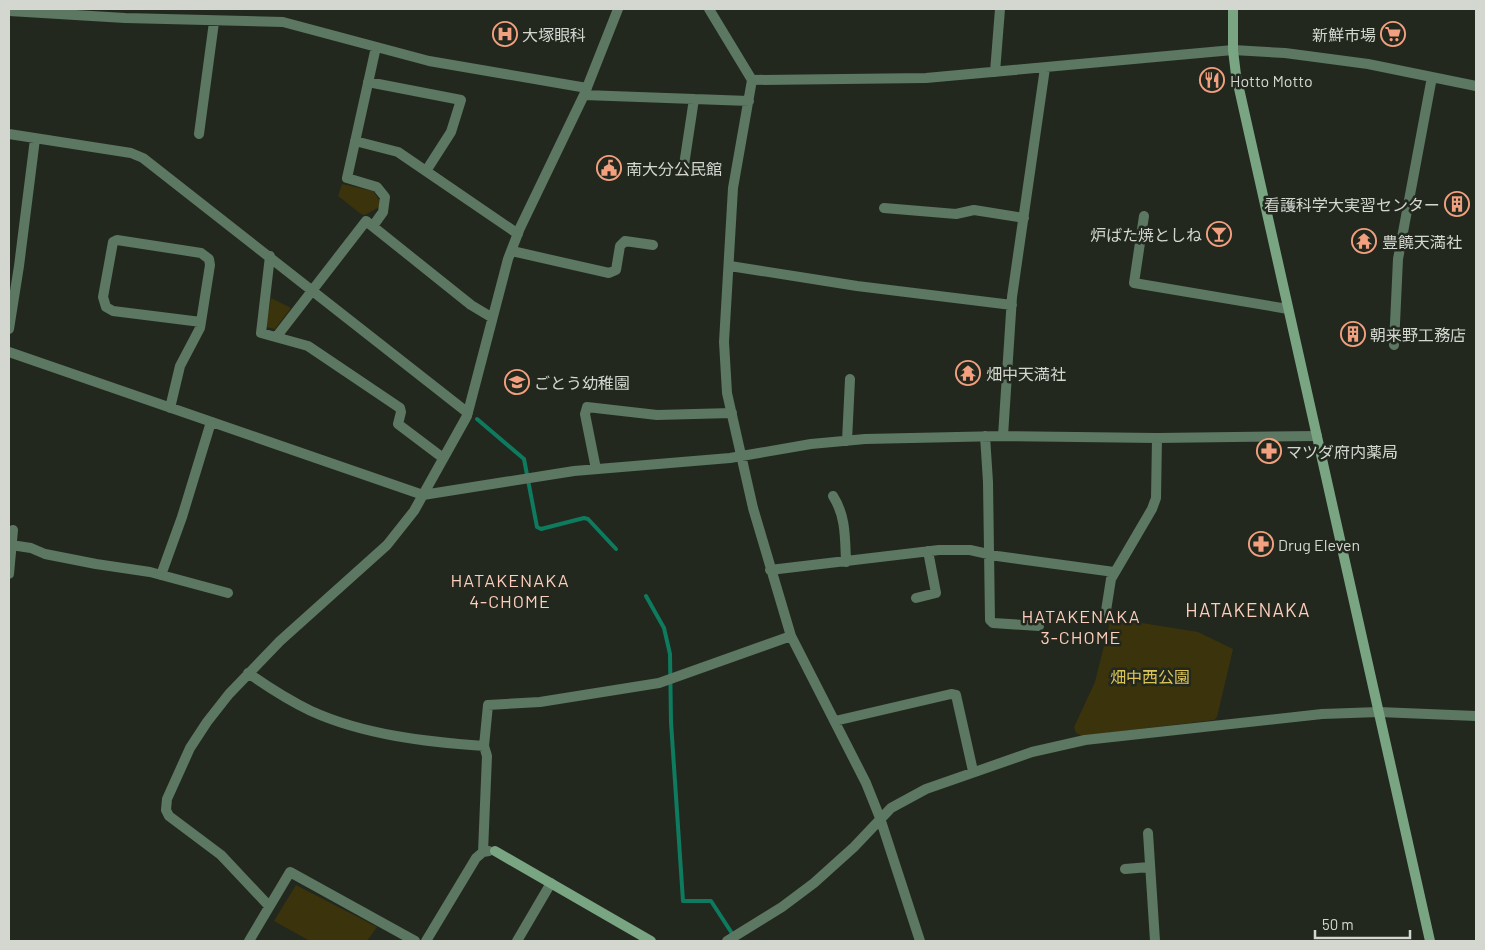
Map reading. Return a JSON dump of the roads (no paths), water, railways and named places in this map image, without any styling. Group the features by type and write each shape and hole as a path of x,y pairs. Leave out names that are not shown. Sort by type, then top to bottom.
{"street":[{"path":"269,906 221,856 169,816 166,810 167,799 175,778 199,733 248,673 330,596 377,556 404,524 423,495 468,413 486,350 491,318 512,250 585,91 618,9"},
{"path":"994,72 1000,9"},
{"path":"1233,9 1233,50 1236,75 1430,941"},
{"path":"9,11 214,22 283,22 450,66 585,91 749,101"},
{"path":"714,11 752,80 734,188 724,361 727,393 752,508 791,636 866,783 880,818 920,941"},
{"path":"199,134 214,22"},
{"path":"373,226 383,212 385,197 377,187 347,178 376,47"},
{"path":"752,80 926,78 1233,50 1315,56 1368,64 1476,86"},
{"path":"1003,436 1012,305 1045,68"},
{"path":"1394,345 1398,259 1432,77"},
{"path":"368,82 461,100 451,132 426,171"},
{"path":"684,165 694,99"},
{"path":"9,134 131,153 143,158 468,413"},
{"path":"9,329 35,139"},
{"path":"355,141 391,148 518,234"},
{"path":"884,208 956,214 974,210 1024,218"},
{"path":"1144,216 1134,283 1288,309"},
{"path":"277,336 366,221 471,306 491,318"},
{"path":"170,408 180,366 198,333 201,322 210,265 208,257 201,253 117,240 113,242 103,297 106,307 113,311 201,322"},
{"path":"512,250 609,273 616,270 622,243 628,241 653,245"},
{"path":"270,256 261,333 308,346 400,408 402,412 398,424 443,458"},
{"path":"730,266 857,286 1012,305"},
{"path":"9,352 423,495 596,469 742,455 846,441 985,436 1157,438 1317,436"},
{"path":"846,441 850,379"},
{"path":"596,469 585,414 587,407 657,415 732,413"},
{"path":"161,575 182,517 210,422"},
{"path":"985,436 988,482 990,620 993,623 1039,626"},
{"path":"1105,616 1114,572 1152,509 1156,498 1157,438"},
{"path":"832,496 841,508 846,562"},
{"path":"9,574 13,530"},
{"path":"11,545 31,548 62,558 161,575 228,593"},
{"path":"770,570 928,551 970,550 1114,572"},
{"path":"916,598 936,594 928,551"},
{"path":"483,852 486,756 484,746 488,705 540,702 659,683 791,636"},
{"path":"248,673 284,698 332,719 429,742 484,746"},
{"path":"835,720 951,694 956,695 973,771"},
{"path":"727,941 782,907 814,883 854,847 880,818 892,808 926,789 973,771 1032,752 1085,740 1322,714 1379,712 1476,716"},
{"path":"1148,833 1155,941"},
{"path":"426,941 476,858 483,852 495,851 651,941"},
{"path":"1125,869 1149,867"},
{"path":"249,941 290,872 416,941"},
{"path":"517,941 551,883"}],"waterway":[{"path":"477,419 524,459 537,527 541,529 584,518 588,519 616,549"},
{"path":"646,596 664,628 670,654 671,722 683,901 711,901 737,941"}],"place":[{"name":"大塚眼科","path":"505,34"},
{"name":"新鮮市場","path":"1393,34"},
{"name":"Hotto Motto","path":"1212,80"},
{"name":"南大分公民館","path":"609,168"},
{"name":"看護科学大実習センター","path":"1457,204"},
{"name":"炉ばた焼としね","path":"1219,234"},
{"name":"豊饒天満社","path":"1364,241"},
{"name":"朝来野工務店","path":"1353,334"},
{"name":"畑中天満社","path":"968,373"},
{"name":"ごとう幼稚園","path":"517,382"},
{"name":"マツダ府内薬局","path":"1269,451"},
{"name":"Drug Eleven","path":"1261,544"}],"district":[{"name":"HATAKENAKA 4-CHOME","path":"510,590"},
{"name":"HATAKENAKA","path":"1248,609"},
{"name":"HATAKENAKA 3-CHOME","path":"1081,626"}],"park label":[{"name":"畑中西公園","path":"1150,676"}]}
